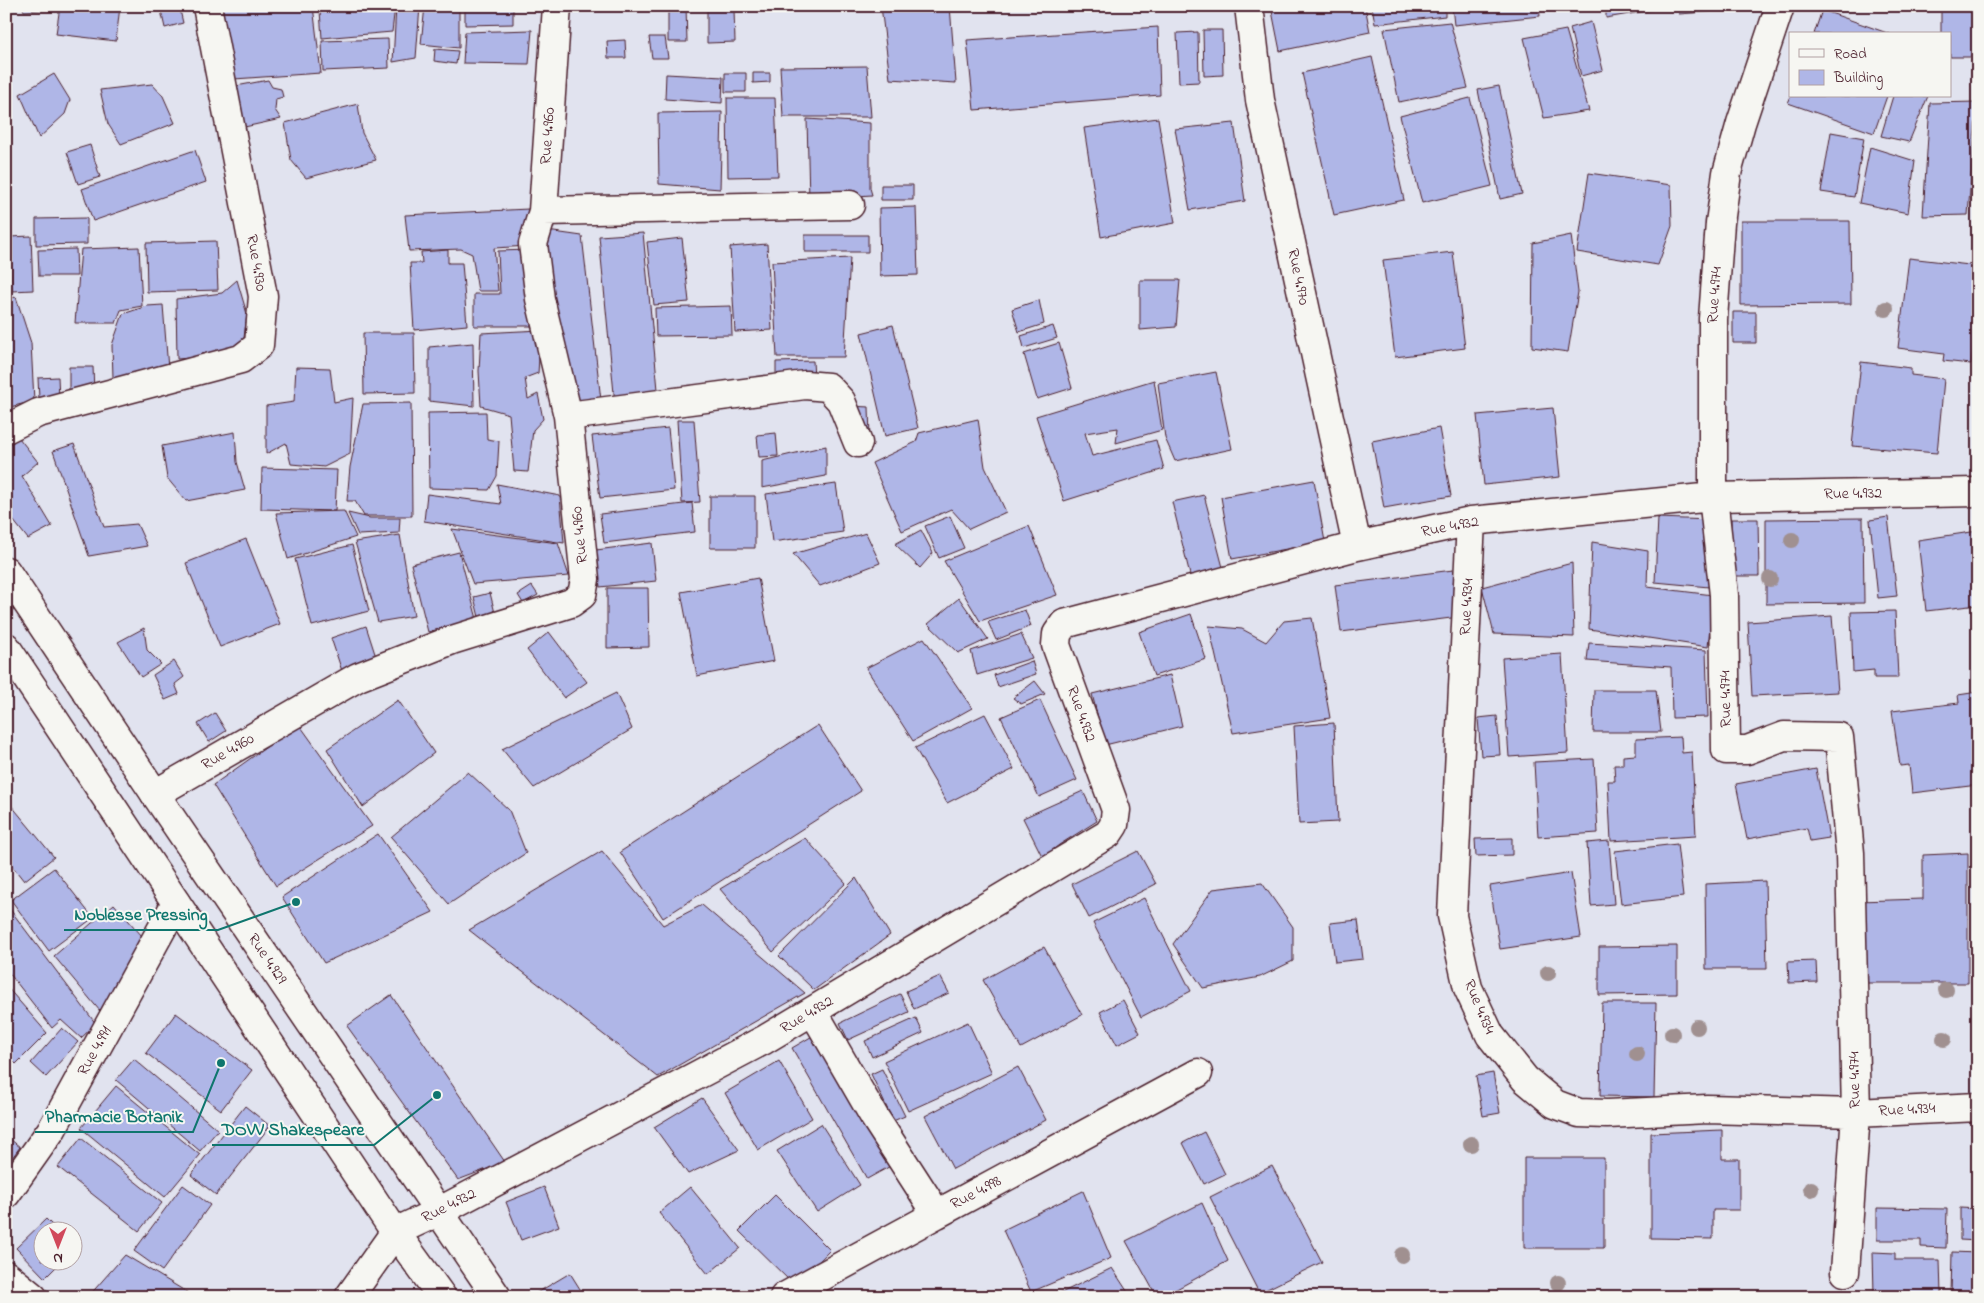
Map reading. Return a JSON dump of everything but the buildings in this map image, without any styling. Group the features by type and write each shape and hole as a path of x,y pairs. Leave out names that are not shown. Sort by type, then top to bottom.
{"street":[{"name":"Rue 4.930","path":"6,430 38,413 241,359 259,345 263,296 207,6"},
{"name":"Rue 4.960","path":"155,794 358,678 452,640 571,603 582,595 585,579 568,416 540,299 534,244 543,211 557,6"},
{"name":"Rue 4.970","path":"1249,6 1260,100 1357,546"},
{"name":"Rue 4.974","path":"1780,6 1741,123 1727,173 1720,223 1713,319 1713,497 1724,595 1726,750 1747,750 1784,736 1839,737 1850,853 1856,1113 1845,1272"},
{"path":"543,211 850,205"},
{"path":"568,416 805,385 828,387 841,401 858,443"},
{"name":"Rue 4.932","path":"349,1297 395,1232 440,1211 764,1040 1108,834 1114,825 1116,810 1056,645 1057,634 1064,624 1357,546 1471,521 1713,497 1978,492"},
{"name":"Rue 4.934","path":"1471,521 1452,916 1468,988 1490,1035 1525,1079 1555,1104 1579,1113 1607,1114 1707,1109 1856,1113 1978,1107"},
{"name":"Rue 4.929","path":"6,571 155,794 497,1297"},
{"path":"6,647 395,1232 442,1297"},
{"name":"Rue 4.991","path":"6,1194 52,1129 176,903"},
{"name":"Rue 4.998","path":"813,1010 875,1118 937,1214 1198,1073"},
{"path":"784,1297 937,1214"},
{"path":"6,1276 33,1297"}],"place":[{"name":"Noblesse Pressing","path":"296,902"},
{"name":"Pharmacie Botanik","path":"221,1063"},
{"name":"DOVV Shakespeare","path":"437,1095"}]}
